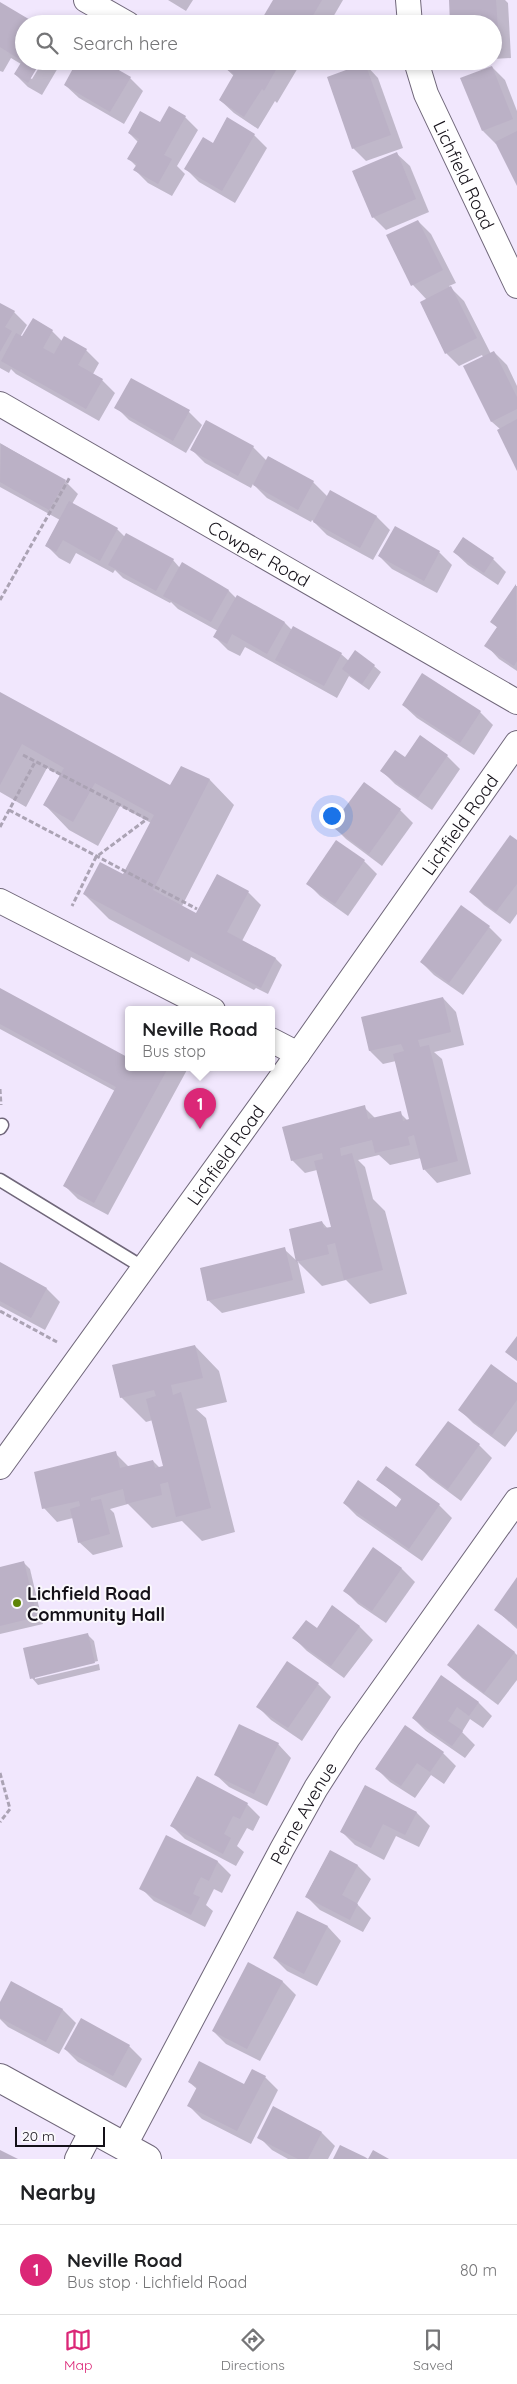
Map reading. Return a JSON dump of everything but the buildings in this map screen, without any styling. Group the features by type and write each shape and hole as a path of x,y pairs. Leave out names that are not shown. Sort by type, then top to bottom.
{"main road":[{"path":"0,2078 135,2153"}],"street":[{"path":"86,0 112,15"},
{"path":"408,0 409,15"},
{"name":"Lichfield Road","path":"419,70 426,94 517,286"},
{"name":"Cowper Road","path":"0,404 517,702"},
{"name":"Lichfield Road","path":"0,1467 82,1356 298,1054 517,743"},
{"path":"0,901 205,1006"},
{"path":"275,1042 298,1054"},
{"name":"Perne Avenue","path":"135,2153 282,1848 316,1788 348,1738 517,1500"},
{"path":"77,2159 92,2130"}],"lane":[{"path":"0,1180 144,1268"}],"path":[{"path":"0,600 84,452"},
{"path":"22,756 148,819 96,857 59,931"},
{"path":"0,827 35,762"},
{"path":"10,810 197,909"},
{"path":"0,1311 82,1356"},
{"path":"0,1773 10,1809 0,1822"}],"place":[{"name":"Neville Road","path":"200,1129"},
{"name":"Lichfield Road Community Hall","path":"17,1603"}]}
